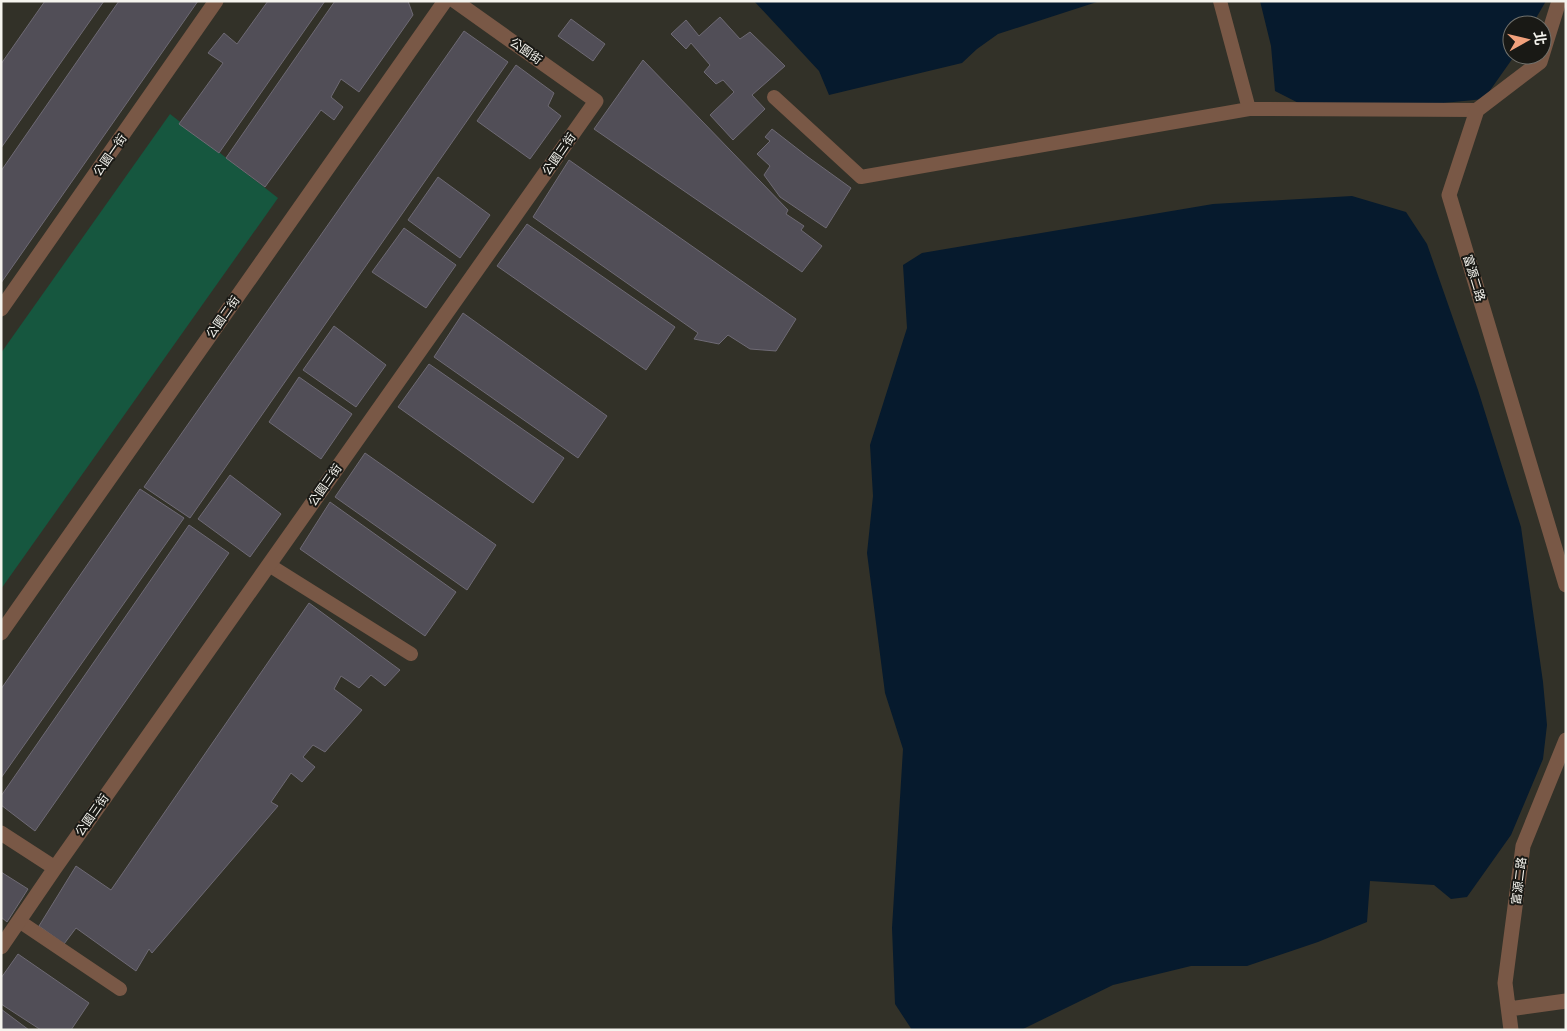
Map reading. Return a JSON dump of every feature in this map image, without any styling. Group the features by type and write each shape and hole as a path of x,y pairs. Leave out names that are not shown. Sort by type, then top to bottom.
{"street":[{"name":"公園一街","path":"1,309 216,1"},
{"name":"公園二街","path":"1,633 445,1"},
{"name":"公園街","path":"455,1 596,102"},
{"path":"1476,110 1540,62 1559,1"},
{"name":"公園三街","path":"1,947 596,102"},
{"name":"富源二路","path":"1476,110 1449,195 1566,585"},
{"name":"富源二路","path":"1512,1030 1505,983 1523,846 1566,740"},
{"path":"1,833 55,868"},
{"path":"1509,1009 1566,1001"}],"lane":[{"path":"1220,1 1249,109"},
{"path":"774,97 861,177 1249,109 1476,110"},
{"path":"269,565 411,654"},
{"path":"19,921 120,989"}],"green space":[{"path":"170,114 278,198 1,589 1,353"}],"water":[{"path":"754,1 1100,1 998,34 962,63 829,95 819,71"},
{"path":"1260,1 1546,1 1538,15 1502,15 1502,65 1508,65 1484,99 1322,115 1275,91 1271,46"},
{"path":"1352,196 1406,212 1427,244 1478,390 1521,527 1543,682 1547,725 1543,759 1511,835 1467,897 1451,899 1434,885 1370,881 1367,922 1318,942 1247,966 1191,966 1113,985 1021,1030 912,1030 895,1004 892,928 903,749 885,693 867,553 873,496 870,445 907,328 903,265 922,253 1213,204"}],"building":[{"path":"45,1 104,1 1,148 1,64"},
{"path":"119,1 198,1 1,283 1,171"},
{"path":"268,1 325,1 219,153 179,124 223,63 208,53 224,33 237,44"},
{"path":"335,1 408,1 413,15 359,92 341,79 331,97 343,107 334,120 321,110 265,187 226,158"},
{"path":"720,17 740,39 750,32 785,66 752,95 765,109 733,140 710,115 734,92 723,80 716,84 704,72 710,65 691,43 686,49 671,34 686,20 699,36"},
{"path":"571,19 605,44 593,61 558,36"},
{"path":"464,31 508,62 190,518 144,487"},
{"path":"643,60 788,210 786,214 804,226 801,230 822,246 802,272 594,129"},
{"path":"516,65 554,93 548,106 561,116 530,159 477,121"},
{"path":"772,129 851,188 826,228 780,197 764,175 770,166 757,154 770,141 765,137"},
{"path":"569,160 796,319 776,351 750,349 728,335 719,344 694,339 698,333 533,217"},
{"path":"438,177 490,215 460,258 408,220"},
{"path":"527,224 675,327 646,370 497,266"},
{"path":"404,228 456,265 426,308 372,272"},
{"path":"463,313 607,416 578,458 434,357"},
{"path":"334,326 386,365 356,407 303,370"},
{"path":"429,364 564,458 533,503 398,407"},
{"path":"299,377 352,414 321,459 269,422"},
{"path":"365,453 496,545 467,590 335,497"},
{"path":"230,475 281,514 250,557 198,519"},
{"path":"140,489 184,518 1,778 1,689"},
{"path":"330,502 456,592 425,636 300,549"},
{"path":"189,525 229,553 35,831 1,805 1,796"},
{"path":"309,603 400,670 385,686 371,675 359,688 341,676 334,689 362,710 325,752 313,745 303,757 315,767 302,782 291,773 271,802 278,806 152,953 149,949 136,971 76,928 64,944 39,926 76,866 111,890"},
{"path":"1,872 28,889 7,922 1,917"},
{"path":"18,954 89,1003 71,1030 41,1030 1,1004 1,978"},
{"path":"1,1009 29,1030 1,1030"}]}
